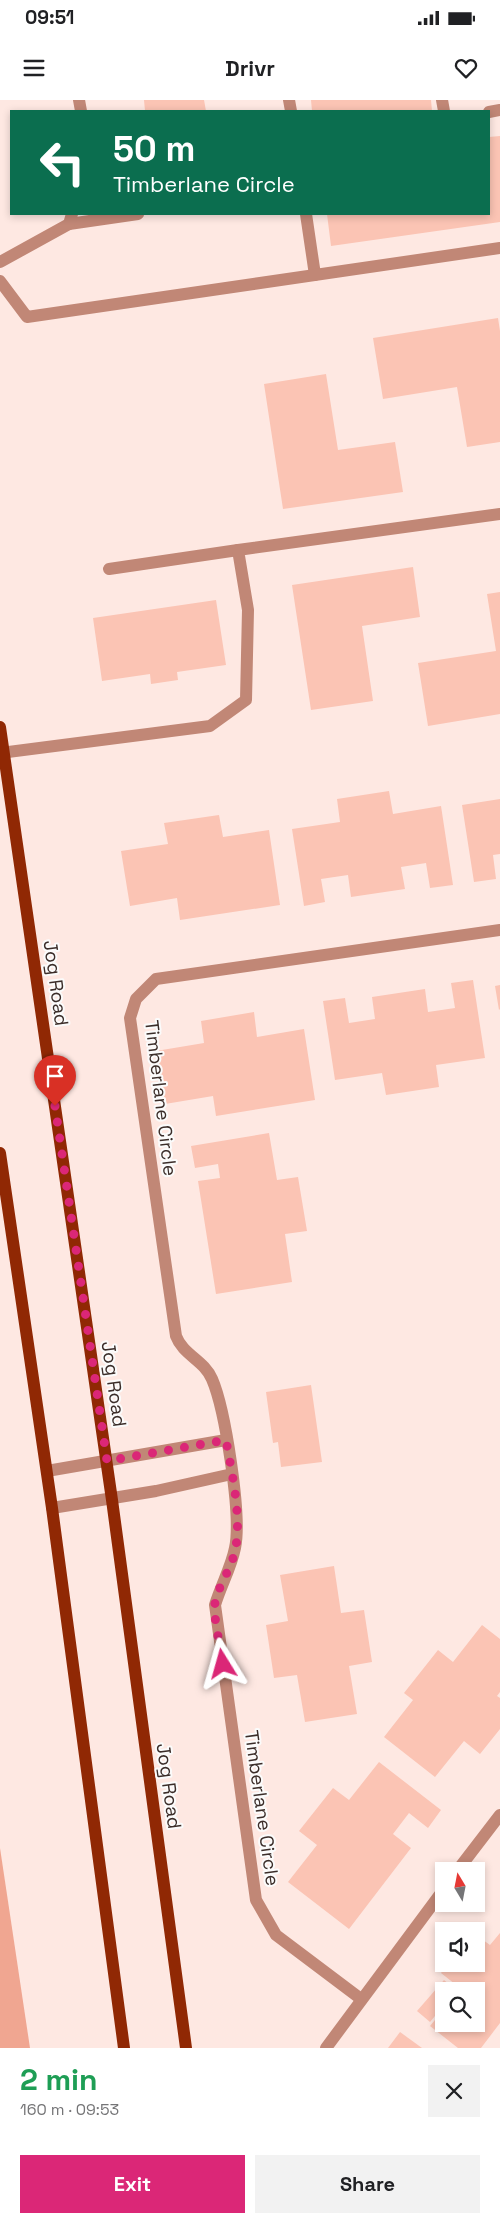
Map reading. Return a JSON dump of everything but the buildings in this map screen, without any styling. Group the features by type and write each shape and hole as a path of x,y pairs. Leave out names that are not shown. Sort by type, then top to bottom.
{"main road":[{"name":"Jog Road","path":"0,727 2,753 107,1461 186,2048"},
{"path":"0,1153 47,1471 124,2048"}],"street":[{"path":"0,262 70,219 124,215"},
{"path":"306,215 314,275"},
{"path":"0,281 27,317 500,248"},
{"path":"109,569 500,514"},
{"path":"2,753 210,726 246,700 248,610 238,550"},
{"name":"Timberlane Circle","path":"361,1999 276,1935 256,1900 215,1605 221,1584 231,1565 236,1546 237,1525 232,1474 216,1390 211,1376 202,1365 185,1352 179,1345 176,1336 130,1018 136,999 156,979 500,930"},
{"path":"47,1471 226,1440"},
{"path":"52,1508 112,1500 232,1474"},
{"path":"464,1862 500,1815"},
{"path":"326,2048 435,1901"}],"shaded area":[{"path":"0,1848 30,2048 0,2048"}],"route":[{"path":"55,1106 107,1461 226,1440 232,1474 237,1525 236,1546 231,1565 221,1584 215,1605 223,1664"}]}
